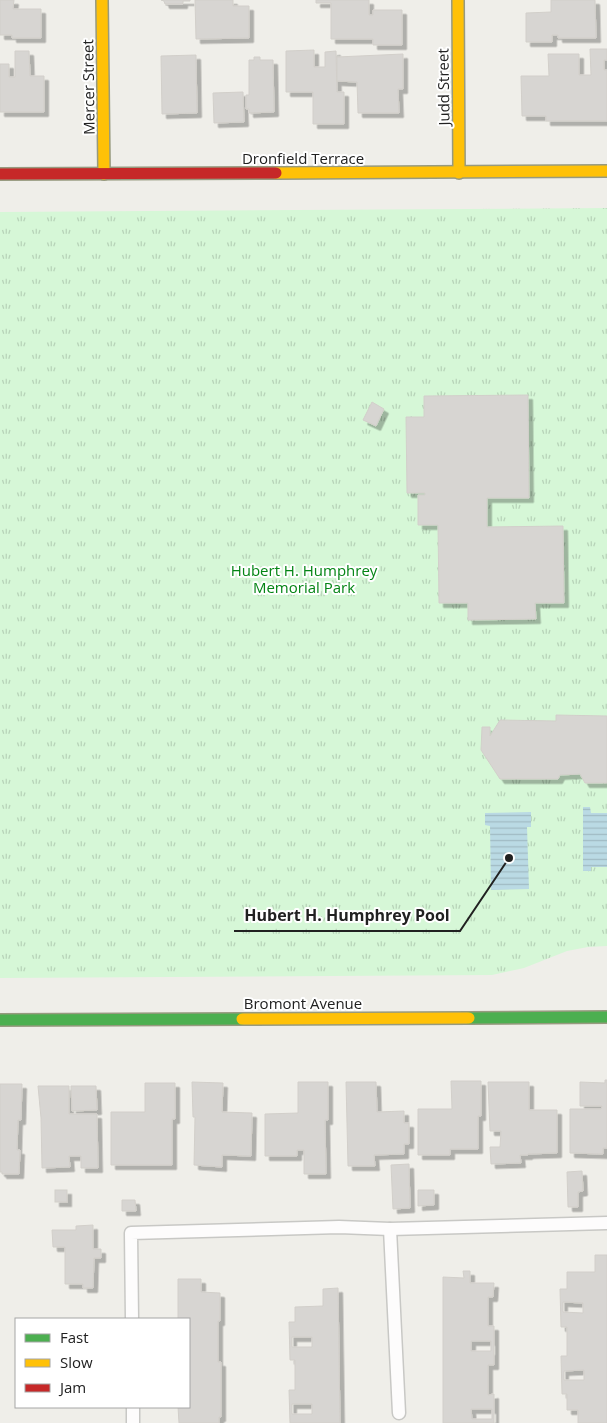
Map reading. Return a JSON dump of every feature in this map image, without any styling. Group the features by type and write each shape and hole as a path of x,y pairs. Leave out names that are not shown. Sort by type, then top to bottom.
{"street":[{"name":"Mercer Street","path":"102,0 104,174"},
{"name":"Judd Street","path":"458,0 459,173"},
{"name":"Dronfield Terrace","path":"0,174 607,171"},
{"name":"Bromont Avenue","path":"0,1020 607,1017"}],"lane":[{"path":"132,1318 131,1233 339,1227 390,1229 607,1223"},
{"path":"390,1229 399,1413"},
{"path":"133,1408 133,1423"}],"green space":[{"name":"Hubert H. Humphrey Memorial Park","path":"607,208 607,946 567,951 524,968 492,975 0,978 0,212"}],"water":[{"path":"583,807 590,807 591,813 607,813 607,867 591,867 591,871 583,871"},
{"path":"531,812 531,827 527,827 529,889 491,890 490,826 485,825 485,813"}],"building":[{"path":"0,0 14,0 13,9 41,9 41,38 12,38 12,35 0,35"},
{"path":"161,0 190,1 183,1 183,4 165,4"},
{"path":"195,0 233,0 233,6 249,6 249,38 196,39"},
{"path":"316,0 369,0 369,15 373,15 373,10 402,10 402,45 373,45 373,39 331,39 331,3 316,3"},
{"path":"551,0 595,0 596,38 558,38 558,35 552,35 552,42 526,42 526,13 551,12"},
{"path":"590,49 607,49 607,60 604,60 604,70 607,70 607,121 546,121 546,116 522,116 521,76 549,76 548,54 579,54 579,75 591,75"},
{"path":"314,50 314,67 325,67 325,52 336,51 337,92 344,92 344,124 313,124 313,92 286,92 286,51"},
{"path":"15,51 29,51 30,76 44,76 44,112 0,112 0,64 9,64 9,77 15,77"},
{"path":"403,54 403,89 398,89 399,113 358,113 357,82 337,81 337,57"},
{"path":"196,55 197,113 162,114 161,56"},
{"path":"254,57 260,57 260,60 273,60 274,112 249,113 249,109 246,109 246,95 249,95 249,60 254,60"},
{"path":"243,92 244,122 214,123 213,93"},
{"path":"528,395 529,498 487,498 487,527 563,526 564,603 535,603 536,619 468,620 468,603 439,603 438,525 418,525 418,495 425,495 425,493 407,493 406,417 424,417 424,396"},
{"path":"372,402 384,409 376,426 363,420"},
{"path":"556,715 607,716 607,783 585,783 580,774 560,775 558,779 500,779 481,750 482,727 490,727 490,736 500,720 556,721"},
{"path":"605,1080 607,1080 607,1148 603,1148 603,1154 570,1153 570,1109 601,1109 602,1106 580,1106 580,1082 605,1083"},
{"path":"451,1081 481,1081 481,1116 478,1116 478,1149 450,1149 450,1155 418,1155 418,1109 452,1109"},
{"path":"192,1082 223,1083 222,1112 252,1113 251,1156 222,1155 222,1167 194,1165 195,1117 193,1117"},
{"path":"298,1082 328,1082 328,1120 325,1120 326,1174 304,1174 304,1150 297,1150 297,1156 265,1156 265,1114 298,1113"},
{"path":"346,1082 376,1082 377,1112 404,1111 404,1123 409,1123 409,1144 404,1144 404,1154 374,1155 375,1166 348,1166"},
{"path":"488,1082 529,1082 529,1110 557,1110 557,1153 520,1155 521,1163 491,1164 490,1147 500,1147 501,1131 490,1131"},
{"path":"145,1083 175,1083 175,1119 172,1119 172,1165 111,1165 111,1112 145,1112"},
{"path":"0,1084 22,1084 21,1120 18,1120 17,1150 20,1150 19,1174 2,1174 0,1172"},
{"path":"38,1086 69,1086 69,1114 97,1114 98,1168 81,1168 81,1156 69,1156 70,1167 42,1168"},
{"path":"71,1086 96,1086 97,1110 72,1111"},
{"path":"409,1164 410,1208 393,1209 391,1165"},
{"path":"582,1171 583,1191 578,1192 578,1207 568,1207 567,1172"},
{"path":"55,1190 67,1190 67,1202 55,1202"},
{"path":"418,1190 434,1190 434,1205 418,1206"},
{"path":"122,1200 135,1200 136,1211 122,1211"},
{"path":"93,1225 93,1249 101,1249 101,1258 94,1258 93,1288 83,1288 83,1284 65,1284 65,1247 53,1247 52,1230 76,1230 76,1226"},
{"path":"595,1255 607,1255 607,1423 578,1423 578,1410 567,1410 567,1394 562,1394 561,1356 567,1356 567,1327 561,1327 560,1289 567,1289 567,1272 595,1272","holes":["563,1302 583,1303 583,1313 563,1312","584,1370 584,1380 564,1380 564,1371"]},
{"path":"463,1271 470,1271 470,1283 494,1283 493,1297 488,1297 488,1326 494,1326 494,1365 488,1365 488,1395 494,1394 494,1423 443,1423 443,1277 464,1278","holes":["471,1341 491,1341 491,1351 471,1351","471,1409 492,1409 492,1419 472,1419"]},
{"path":"178,1279 201,1279 201,1292 220,1293 218,1362 221,1362 221,1417 219,1417 219,1423 179,1423 178,1408 190,1408 190,1318 178,1318"},
{"path":"338,1288 340,1423 290,1423 289,1390 295,1390 295,1360 290,1360 289,1322 295,1322 295,1307 323,1306 323,1289","holes":["292,1337 312,1337 312,1347 292,1347","292,1404 312,1404 312,1414 292,1414"]}],"traffic: fast":[{"path":"469,1018 607,1017"},
{"path":"0,1020 242,1019"}],"traffic: slow":[{"path":"102,0 104,174"},
{"path":"458,0 459,173"},
{"path":"276,173 607,171"},
{"path":"242,1019 469,1018"}],"traffic: jam":[{"path":"0,174 276,173"}],"place":[{"name":"Hubert H. Humphrey Pool","path":"509,858"}]}
